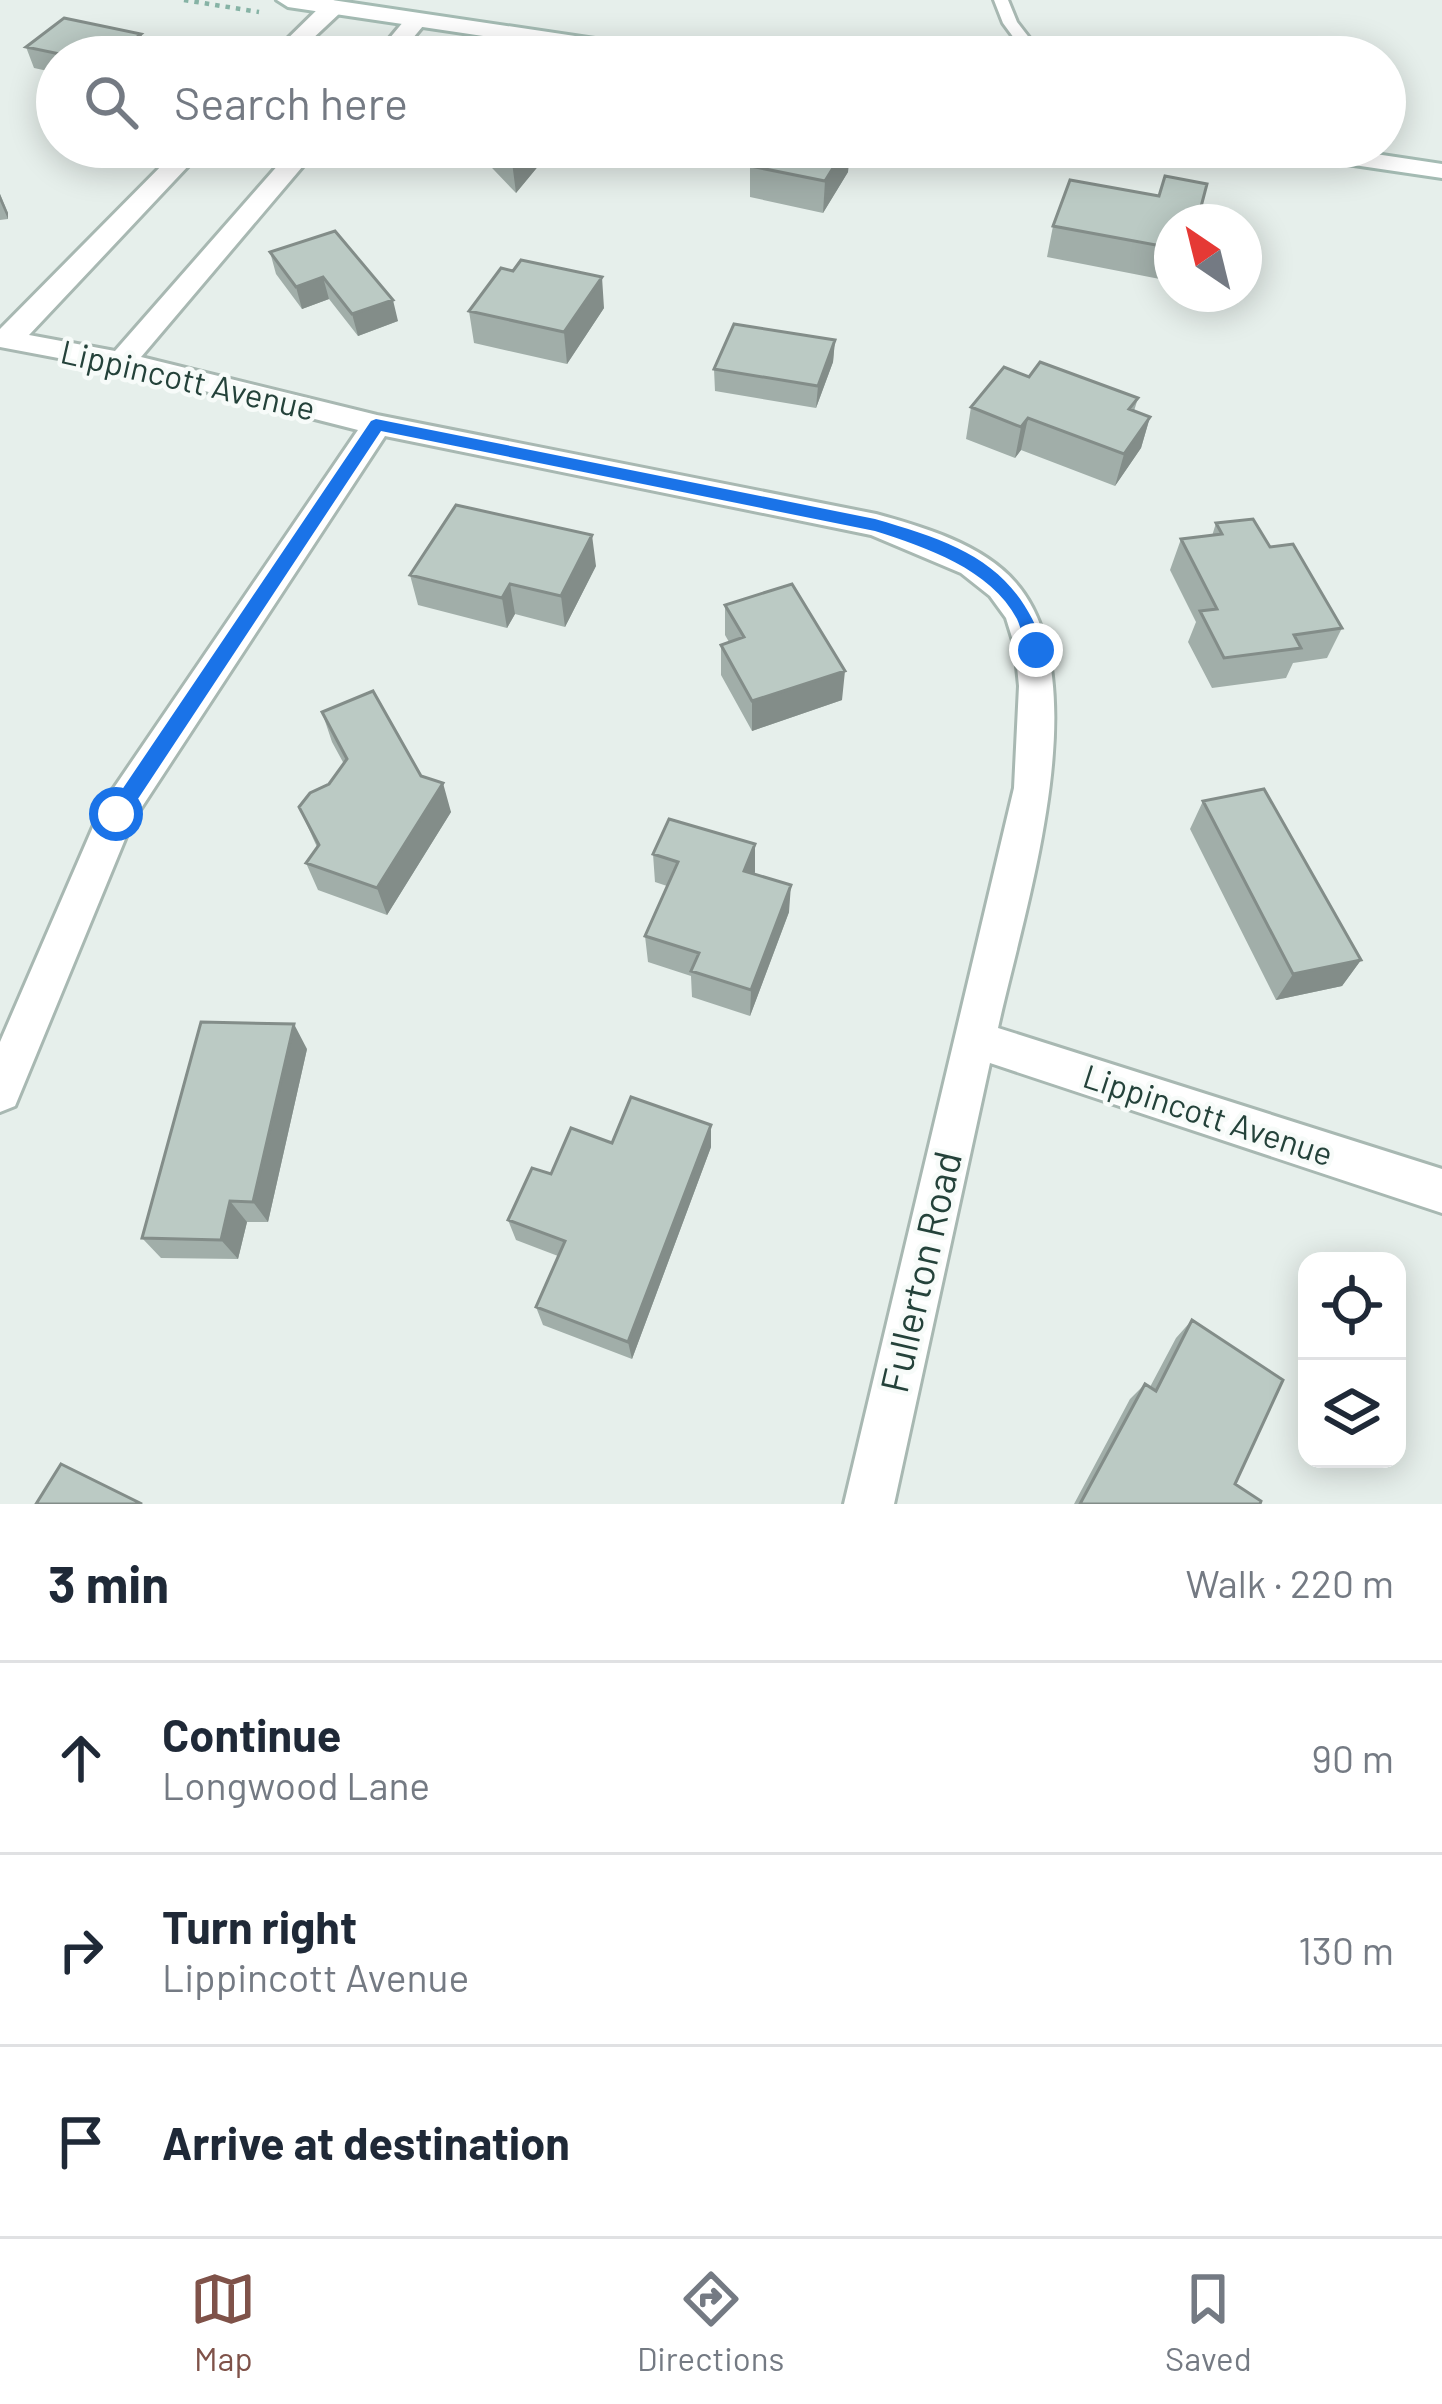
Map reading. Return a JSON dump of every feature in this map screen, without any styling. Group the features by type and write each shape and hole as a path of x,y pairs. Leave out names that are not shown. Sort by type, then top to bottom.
{"street":[{"path":"284,7 333,7 526,36"},
{"path":"302,36 333,7"},
{"path":"403,36 417,20"},
{"path":"1406,166 1442,171"},
{"path":"4,339 173,168"},
{"path":"122,361 289,168"},
{"name":"Lippincott Avenue","path":"4,339 122,361 376,424 875,525 935,543 1004,586 1026,619 1036,650 1039,704 1032,788"},
{"path":"0,1092 116,814 376,424"},
{"name":"Fullerton Road","path":"869,1504 1032,788"},
{"name":"Lippincott Avenue","path":"974,1040 1442,1191"}],"lane":[{"path":"1001,0 1020,36"}],"path":[{"path":"184,0 284,7"}],"building":[{"path":"64,18 141,34 138,36 40,36"},
{"path":"760,168 833,168 825,181"},
{"path":"1165,176 1207,184 1202,204 1154,204 1154,245 1053,226 1070,180 1159,196"},
{"path":"335,231 393,300 352,314 323,277 296,287 270,252"},
{"path":"521,260 602,277 564,332 469,311 501,268 513,271"},
{"path":"734,324 835,340 818,386 714,369"},
{"path":"1040,362 1138,398 1129,409 1150,417 1124,454 1028,418 1021,427 971,407 1004,367 1029,377"},
{"path":"456,505 592,535 561,596 510,584 502,598 410,575"},
{"path":"1253,519 1270,547 1293,544 1342,628 1294,635 1301,648 1224,658 1200,611 1217,609 1181,539 1222,534 1216,523"},
{"path":"792,584 845,671 752,701 721,645 744,637 725,605"},
{"path":"373,691 421,776 443,783 377,888 306,863 319,845 299,807 310,793 329,784 347,759 322,712"},
{"path":"1264,789 1361,960 1293,974 1203,801"},
{"path":"669,819 755,844 744,871 791,885 751,990 691,971 699,953 645,936 678,862 653,854"},
{"path":"201,1022 294,1024 253,1202 230,1201 221,1240 142,1238"},
{"path":"631,1097 711,1125 628,1342 536,1307 565,1241 508,1220 532,1168 551,1174 571,1128 612,1143"},
{"path":"1192,1320 1283,1380 1235,1484 1260,1504 1080,1504 1145,1384 1156,1391"},
{"path":"61,1464 142,1504 36,1504"}],"route":[{"path":"116,814 376,424 875,525 935,543 1004,586 1026,619 1036,650"}]}
